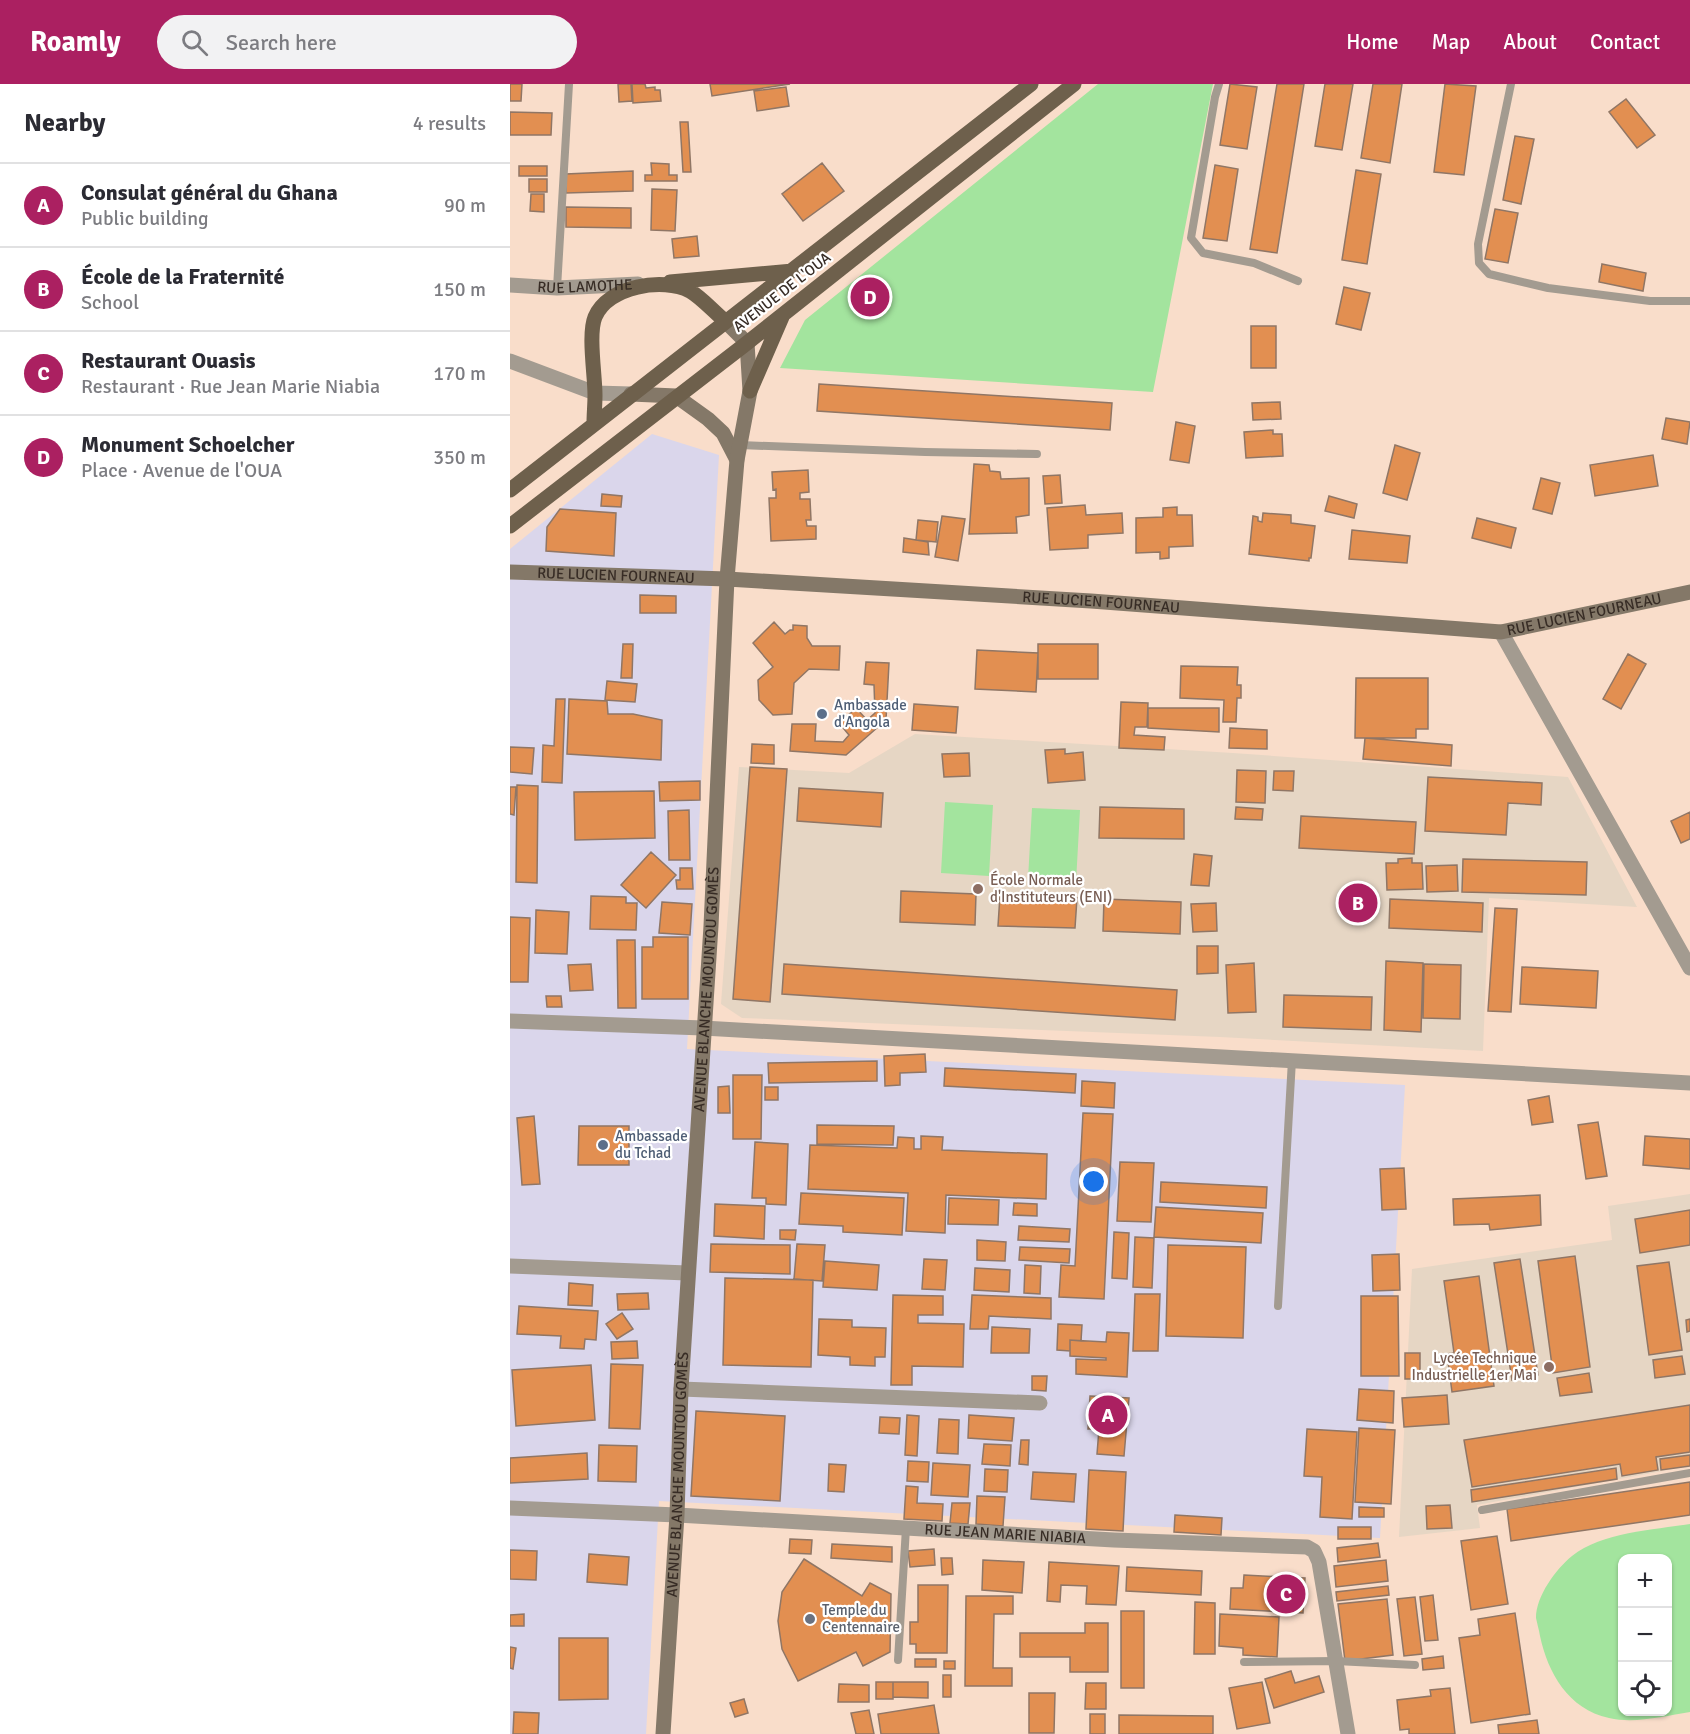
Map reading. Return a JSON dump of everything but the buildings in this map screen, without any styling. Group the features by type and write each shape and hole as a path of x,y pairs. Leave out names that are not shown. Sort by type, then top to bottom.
{"main road":[{"name":"AVENUE DE L'OUA","path":"510,490 1031,84"},
{"name":"AVENUE DE L'OUA","path":"510,526 747,343 1074,84"},
{"path":"594,423 592,341 595,317 607,302 620,292 659,283 793,271"},
{"path":"659,283 689,291 725,321"},
{"path":"750,391 784,314"}],"street":[{"name":"RUE LAMOTHE","path":"510,285 557,288 659,283"},
{"path":"725,321 747,343"},
{"name":"AVENUE BLANCHE MOUNTOU GOMÈS","path":"663,1734 677,1515 687,1273 711,926 727,579 738,452 750,391 747,343"},
{"path":"510,361 595,393 676,396 708,419 738,452"},
{"name":"RUE LUCIEN FOURNEAU","path":"510,572 727,579 1091,601 1501,632 1690,592"},
{"path":"1501,632 1690,968"},
{"path":"510,1021 704,1028 1690,1083"},
{"path":"510,1266 687,1273"},
{"path":"681,1389 1040,1403"},
{"name":"RUE JEAN MARIE NIABIA","path":"510,1508 1310,1548 1319,1562 1348,1734"}],"lane":[{"path":"557,288 569,84"},
{"path":"1219,84 1216,88 1191,237 1203,253 1254,263 1298,281"},
{"path":"1511,84 1478,244 1479,263 1489,274 1548,288 1650,301 1690,301"},
{"path":"738,452 1037,454"},
{"path":"1278,1306 1292,1060"},
{"path":"1482,1510 1690,1473"},
{"path":"898,1660 906,1528"},
{"path":"1244,1662 1336,1661 1414,1665"}],"shaded area":[{"path":"652,434 719,455 687,1049 1405,1085 1380,1538 659,1501 646,1734 510,1734 510,549"},
{"name":"École Normale d'Instituteurs (ENI)","path":"915,734 1233,753 1568,777 1637,907 1489,898 1483,1051 1220,1037 742,1018 721,1004 739,767 849,773"},
{"name":"Lycée Technique Industrielle 1er Mai","path":"1690,1194 1690,1466 1477,1505 1480,1528 1399,1537 1412,1269 1612,1240 1608,1206"}],"green space":[{"path":"1098,84 1213,84 1153,392 780,368 805,320"},
{"path":"945,802 993,805 989,876 941,873"},
{"path":"1032,808 1080,810 1076,882 1028,879"},
{"path":"1690,1524 1690,1712 1672,1715 1672,1554 1618,1554 1618,1716 1667,1716 1619,1720 1582,1707 1562,1688 1548,1663 1536,1618 1537,1610 1548,1584 1572,1556 1598,1542 1644,1530"}],"place":[{"name":"Monument Schoelcher","path":"870,297"},
{"name":"Ambassade d'Angola","path":"822,714"},
{"name":"École Normale d'Instituteurs (ENI)","path":"978,889"},
{"name":"École de la Fraternité","path":"1358,903"},
{"name":"Ambassade du Tchad","path":"603,1145"},
{"name":"Lycée Technique Industrielle 1er Mai","path":"1549,1367"},
{"name":"Consulat général du Ghana","path":"1108,1415"},
{"name":"Restaurant Ouasis","path":"1286,1594"},
{"name":"Temple du Centennaire","path":"810,1619"}]}
